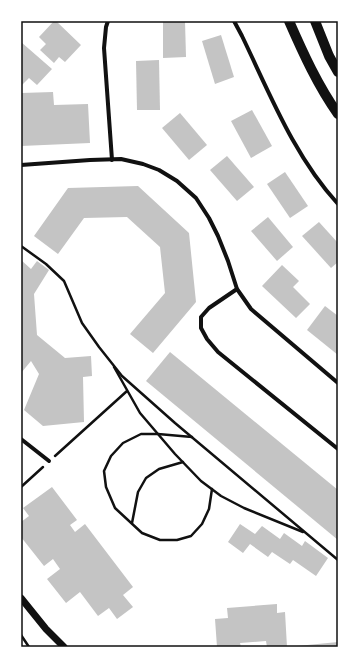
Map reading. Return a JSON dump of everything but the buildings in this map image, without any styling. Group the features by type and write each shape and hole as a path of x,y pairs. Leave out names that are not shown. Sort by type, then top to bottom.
{"main road":[{"path":"289,21 314,75 338,114"},
{"path":"315,21 329,56 338,72"}],"street":[{"path":"108,21 104,48 112,160"},
{"path":"234,21 291,138 327,192 338,204"},
{"path":"21,165 122,159 159,170 177,181 196,198 209,218 228,261 237,289 251,308 338,383"},
{"path":"237,289 209,308 201,317 201,328 207,339 218,352 338,449"},
{"path":"21,439 49,461"},
{"path":"21,598 46,629 64,647"}],"path":[{"path":"21,246 46,264 64,281 82,323 122,376 338,560"},
{"path":"109,360 140,413 200,481 221,496 244,508 306,533"},
{"path":"21,487 127,391"},
{"path":"192,437 141,434 123,443 111,456 104,471 106,488 115,508 142,533 160,540 177,540 191,536 202,524 209,509 212,489"},
{"path":"132,524 138,492 146,478 159,469 183,462"},
{"path":"21,635 29,647"}]}
